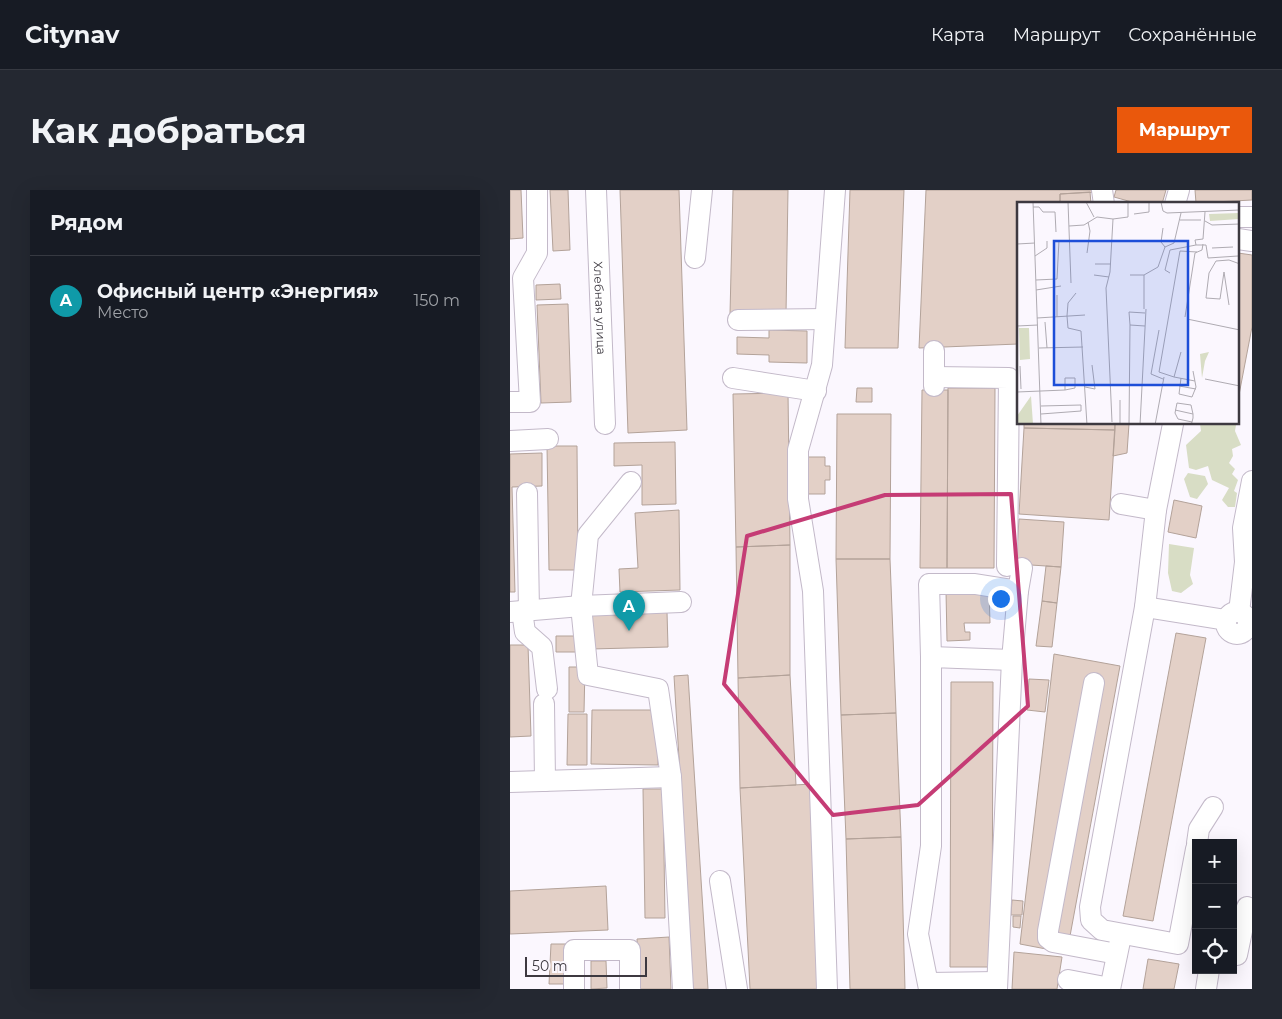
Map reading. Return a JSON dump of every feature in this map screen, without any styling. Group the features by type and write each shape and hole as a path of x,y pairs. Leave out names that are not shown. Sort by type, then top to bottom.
{"street":[{"path":"510,402 530,402 523,278 537,253 536,190"},
{"name":"Хлебная улица","path":"596,190 605,424"},
{"path":"695,258 702,190"},
{"path":"827,989 813,591 798,499 798,450 822,365 835,190"},
{"path":"1239,217 1252,217"},
{"path":"1239,239 1252,241"},
{"path":"738,320 825,319"},
{"path":"934,351 934,382 1014,375 1015,567 1018,591 1012,660 997,986 929,986 918,934 931,846 929,584 975,584 1018,591"},
{"path":"733,378 816,391"},
{"path":"1173,425 1156,510 1146,607 1124,690 1083,908 1091,920 1102,930 1187,945 1193,884"},
{"path":"510,441 548,439"},
{"path":"1146,607 1239,628 1245,562 1243,528 1252,481"},
{"path":"631,482 588,535 581,606 588,675 658,689 671,777 683,989"},
{"path":"527,493 520,611 525,632 542,647 546,697 545,781"},
{"path":"1121,504 1156,510"},
{"path":"520,611 581,606 681,602"},
{"path":"931,657 1012,660"},
{"path":"1094,683 1048,938 1053,942 1117,954"},
{"path":"510,782 671,777"},
{"path":"1198,839 1199,829 1212,807"},
{"path":"720,881 738,989"},
{"path":"1241,955 1247,906"},
{"path":"1068,980 1110,988 1122,934"},
{"path":"574,989 574,950 630,950 630,989"},
{"path":"1206,989 1208,974"}],"highlighted area":[{"path":"1011,494 1028,706 918,805 833,815 724,684 747,536 885,495"}],"green space":[{"path":"1200,425 1236,425 1235,431 1241,445 1232,449 1233,456 1229,463 1235,469 1232,474 1238,480 1234,491 1237,493 1235,507 1228,507 1222,500 1229,488 1212,480 1208,466 1196,470 1189,468 1186,445 1201,431"},
{"path":"1188,473 1205,476 1208,484 1197,499 1190,497 1184,479"},
{"path":"1169,544 1194,548 1190,575 1193,584 1181,593 1172,591 1168,573"}],"building":[{"path":"510,190 521,190 523,238 510,239"},
{"path":"550,190 568,190 570,250 553,251"},
{"path":"620,190 679,190 687,430 628,433"},
{"path":"733,190 788,190 786,314 730,314"},
{"path":"850,190 904,190 898,348 845,348"},
{"path":"926,190 1097,190 1097,192 1060,194 1060,202 1017,202 1017,344 919,348"},
{"path":"1116,190 1166,190 1163,202 1132,202 1114,197"},
{"path":"1195,190 1252,190 1252,200 1196,202"},
{"path":"1090,192 1091,202 1060,202 1060,194"},
{"path":"1239,253 1252,255 1252,327 1239,395"},
{"path":"560,284 561,299 536,300 536,285"},
{"path":"568,304 571,402 541,403 537,305"},
{"path":"769,330 807,331 807,363 769,362 769,355 737,354 737,337 769,338"},
{"path":"857,388 872,388 872,402 856,402"},
{"path":"948,388 995,388 994,568 947,568"},
{"path":"922,390 948,390 947,568 920,568"},
{"path":"788,393 790,545 736,547 733,394"},
{"path":"837,414 891,414 890,559 836,559"},
{"path":"1024,425 1115,425 1115,430 1024,428"},
{"path":"1115,425 1129,425 1127,453 1113,456"},
{"path":"1024,428 1115,430 1109,520 1019,514"},
{"path":"675,442 676,504 642,505 642,465 614,466 614,443"},
{"path":"547,446 577,446 578,570 549,570"},
{"path":"542,453 542,486 512,487 515,592 510,592 510,454"},
{"path":"805,457 825,457 825,466 830,466 830,480 825,480 825,494 805,494"},
{"path":"1174,500 1202,506 1196,538 1168,532"},
{"path":"679,510 680,590 620,592 619,569 638,568 635,513"},
{"path":"1019,519 1064,522 1061,567 1016,564"},
{"path":"790,545 790,675 738,678 736,547"},
{"path":"836,559 890,559 896,713 841,715"},
{"path":"1046,566 1061,567 1057,603 1042,601"},
{"path":"989,590 990,623 964,623 965,632 970,632 970,640 947,641 946,591"},
{"path":"1042,601 1057,603 1052,647 1036,646"},
{"path":"667,612 668,647 591,649 590,614"},
{"path":"1176,633 1206,638 1153,921 1123,916"},
{"path":"556,636 578,636 578,652 556,652"},
{"path":"510,645 528,645 531,736 510,737"},
{"path":"1054,654 1120,666 1070,936 1109,961 1020,944"},
{"path":"569,667 585,667 584,712 569,712"},
{"path":"688,675 708,989 693,989 674,676"},
{"path":"790,675 796,785 740,788 738,678"},
{"path":"1029,679 1049,680 1045,712 1027,710"},
{"path":"951,682 993,682 992,967 950,967"},
{"path":"592,710 659,710 658,765 591,764"},
{"path":"896,713 901,837 846,839 841,715"},
{"path":"568,714 587,714 587,765 567,765"},
{"path":"812,784 819,989 750,989 740,788"},
{"path":"643,789 663,789 665,918 645,918"},
{"path":"901,837 905,989 850,989 846,839"},
{"path":"606,886 608,930 510,934 510,891"},
{"path":"1012,900 1023,901 1022,915 1011,915"},
{"path":"1013,916 1021,916 1020,928 1013,927"},
{"path":"669,937 671,989 639,989 637,939"},
{"path":"551,944 566,944 564,984 549,984"},
{"path":"1014,952 1062,957 1057,989 1012,989"},
{"path":"1148,959 1179,964 1174,989 1143,989"},
{"path":"591,961 606,961 607,988 591,989"}],"place":[{"name":"Офисный центр «Энергия»","path":"629,631"}]}
